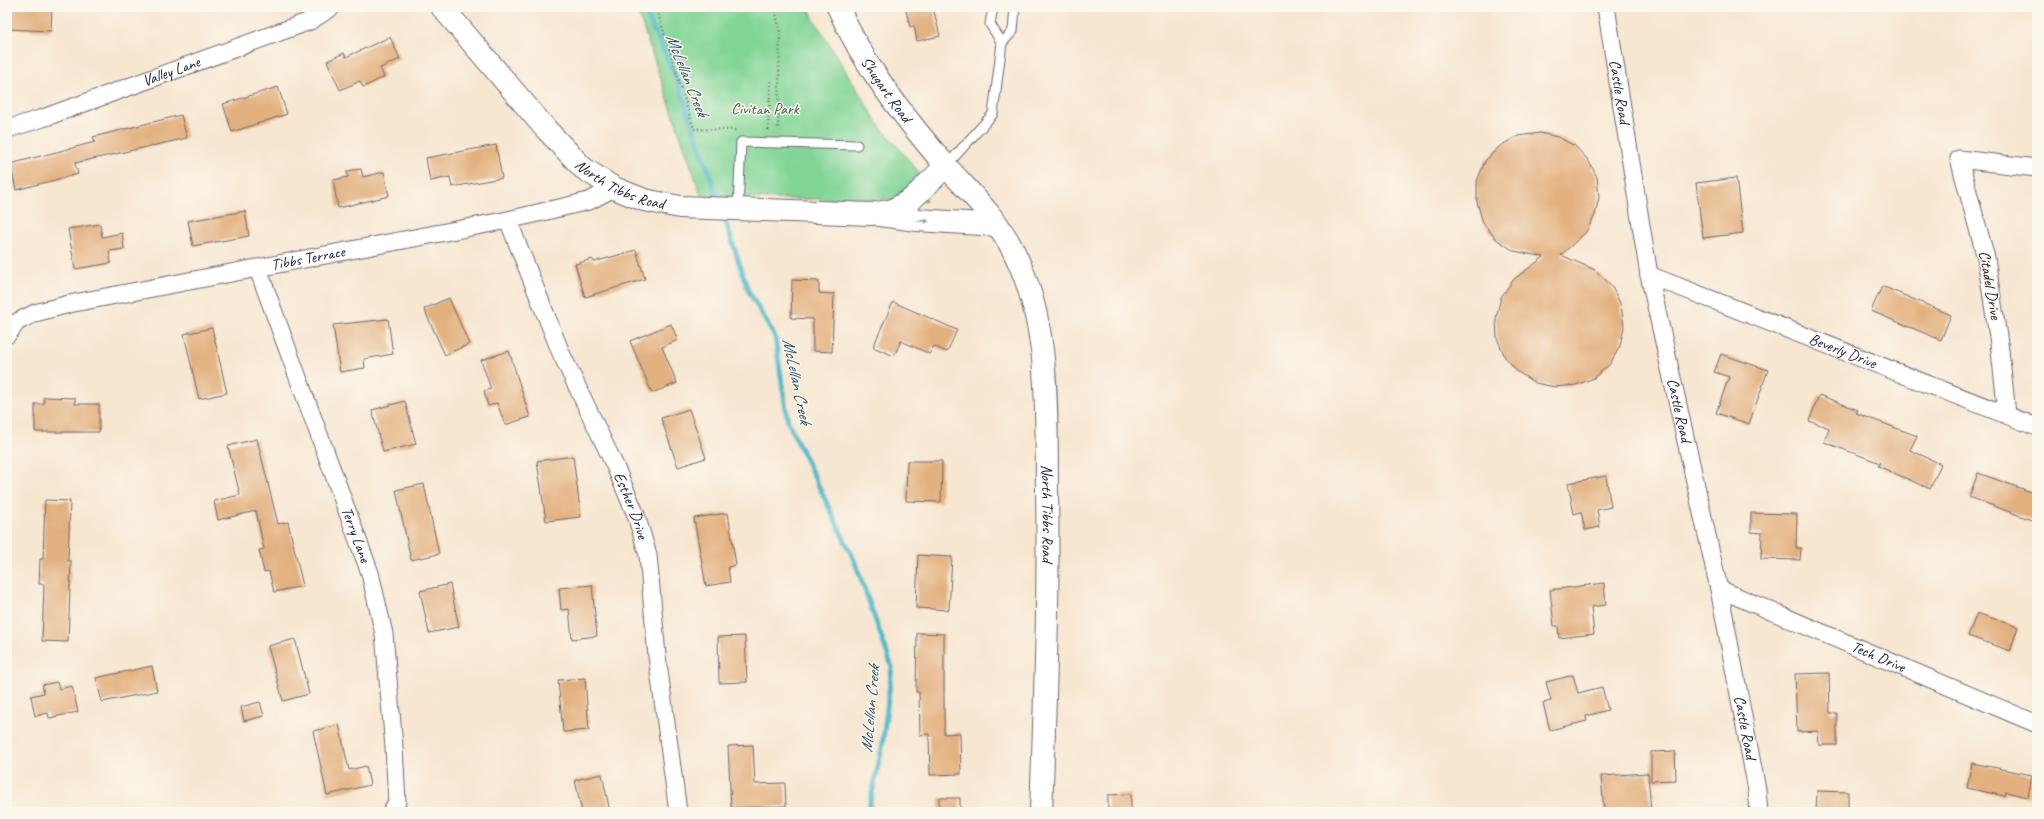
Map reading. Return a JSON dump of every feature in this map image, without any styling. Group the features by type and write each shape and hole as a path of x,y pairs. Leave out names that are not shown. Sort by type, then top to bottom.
{"street":[{"name":"Valley Lane","path":"7,129 43,118 310,21 332,7"},
{"name":"North Tibbs Road","path":"442,7 545,128 583,168 614,188 644,200 680,207 870,214 917,220 998,224"},
{"name":"Shugart Road","path":"838,7 859,49 882,85 946,166"},
{"name":"Castle Road","path":"1606,7 1649,275 1719,590 1757,790 1759,812"},
{"name":"Citadel Drive","path":"2007,414 2000,350 1986,258 1959,159 2037,168"},
{"name":"North Tibbs Road","path":"870,214 893,210 912,199 946,166 974,195 998,224 1026,277 1035,304 1042,350 1047,402 1049,595 1042,812"},
{"name":"Tibbs Terrace","path":"7,335 17,322 35,313 69,304 508,220 589,202 614,188"},
{"name":"Esther Drive","path":"508,220 561,353 615,466 636,515 648,555 657,656 678,812"},
{"name":"Terry Lane","path":"258,269 370,573 386,649 397,802 391,812"},
{"name":"Beverly Drive","path":"1649,275 2037,427"},
{"name":"Tech Drive","path":"1719,590 2037,724"}],"lane":[{"path":"993,7 990,24 1002,43"},
{"path":"946,166 993,114 1002,43 1013,31 1015,7"},
{"path":"736,209 741,142 857,145"}],"path":[{"path":"656,7 694,129 739,130"},
{"path":"775,7 780,32 778,128"},
{"path":"761,130 768,130 771,79"}],"green space":[{"name":"Civitan Park","path":"636,7 809,7 813,18 879,125 928,183 925,201 884,199 773,199 701,195"}],"building":[{"path":"7,7 52,7 51,31 7,29"},
{"path":"905,7 933,7 940,36 917,41 914,26 910,27"},
{"path":"390,37 400,59 380,68 384,77 363,87 360,81 340,90 327,61 344,53 346,57"},
{"path":"278,87 287,114 232,132 223,104"},
{"path":"181,115 187,138 75,163 78,174 16,190 10,164 95,142 93,137"},
{"path":"1540,133 1558,137 1575,146 1588,160 1597,177 1599,197 1595,215 1586,232 1561,255 1595,270 1611,285 1621,305 1624,327 1620,346 1610,364 1594,378 1576,385 1555,387 1535,383 1518,372 1505,357 1497,338 1496,318 1501,297 1514,279 1544,257 1514,251 1496,239 1483,223 1477,202 1477,181 1485,161 1500,146 1518,136"},
{"path":"496,145 502,178 452,187 450,177 430,181 426,158"},
{"path":"361,169 363,177 384,172 389,196 338,208 333,180 348,177 347,171"},
{"path":"1736,178 1743,233 1703,238 1696,183"},
{"path":"245,211 249,236 193,246 188,221"},
{"path":"100,224 102,237 122,233 124,249 109,251 111,263 75,269 68,229"},
{"path":"636,250 645,279 585,297 575,264 592,259 594,262"},
{"path":"792,280 819,281 819,293 834,294 832,352 813,351 813,319 791,318"},
{"path":"1882,286 1951,315 1941,340 1871,311"},
{"path":"449,298 469,344 445,355 424,309"},
{"path":"893,302 957,330 947,352 933,346 930,354 901,341 894,356 873,347"},
{"path":"388,319 393,354 364,359 365,368 340,372 333,325"},
{"path":"671,324 678,340 662,347 677,383 652,393 630,341"},
{"path":"212,328 227,393 199,399 184,334"},
{"path":"509,351 530,417 505,425 497,403 488,406 484,391 491,389 481,360"},
{"path":"1721,354 1768,370 1749,424 1716,413 1729,377 1714,372"},
{"path":"1819,395 1858,410 1856,413 1917,436 1910,450 1941,464 1930,489 1878,466 1880,463 1824,442 1829,428 1809,421"},
{"path":"44,397 75,398 75,404 99,404 99,432 35,432 35,404 44,404"},
{"path":"405,401 416,444 383,452 372,410"},
{"path":"689,409 706,458 678,467 661,418"},
{"path":"257,439 278,524 288,522 303,586 274,592 269,571 264,572 259,550 264,549 256,511 218,520 214,501 240,495 228,446"},
{"path":"573,456 581,517 546,521 537,461"},
{"path":"907,461 942,461 941,502 906,501"},
{"path":"1978,473 2037,494 2037,522 1969,497"},
{"path":"1606,476 1611,507 1597,510 1600,527 1585,530 1581,512 1574,514 1568,483"},
{"path":"424,484 439,554 411,560 396,490"},
{"path":"45,500 70,501 68,561 71,561 68,642 42,641 44,584 39,584 40,559 43,559"},
{"path":"728,513 736,565 728,567 730,582 706,586 694,518"},
{"path":"1751,513 1797,514 1796,548 1801,548 1800,560 1761,559 1762,533 1751,532"},
{"path":"918,555 952,557 949,610 916,608"},
{"path":"1604,583 1606,605 1591,607 1594,634 1559,638 1558,626 1554,626 1550,590"},
{"path":"450,584 459,627 429,633 420,591"},
{"path":"592,585 597,636 572,639 569,609 561,610 559,588"},
{"path":"1977,613 2018,627 2010,651 1968,636"},
{"path":"917,633 944,634 944,734 960,733 961,774 930,775 929,734 920,735 919,692 916,692"},
{"path":"745,636 747,682 719,683 718,637"},
{"path":"295,639 309,694 283,701 268,646"},
{"path":"152,666 157,691 102,702 96,678"},
{"path":"1829,673 1830,713 1837,713 1837,745 1819,745 1818,731 1797,732 1795,674"},
{"path":"1573,675 1578,693 1602,687 1608,710 1586,716 1587,721 1550,730 1543,703 1551,701 1546,682"},
{"path":"585,678 589,730 563,732 558,680"},
{"path":"57,682 59,689 72,686 78,712 49,718 48,713 35,716 31,696 44,693 42,685"},
{"path":"260,702 264,716 244,721 241,707"},
{"path":"339,725 349,770 366,766 370,785 327,795 313,731"},
{"path":"753,745 755,784 785,783 786,806 731,808 728,746"},
{"path":"1675,751 1676,780 1651,781 1651,752"},
{"path":"1972,763 2032,775 2028,797 2006,792 2005,796 1967,788"},
{"path":"1648,773 1651,812 1604,812 1601,776"},
{"path":"602,774 610,812 582,812 575,780"},
{"path":"1817,791 1848,792 1848,812 1816,812"},
{"path":"1131,794 1131,812 1108,812 1108,795"},
{"path":"939,798 960,798 960,812 939,812"}],"waterway":[{"name":"McLellan Creek","path":"643,7 679,84 719,203"},
{"name":"McLellan Creek","path":"723,214 748,290 775,337 788,422 855,562 892,667 882,748 868,812"}]}
